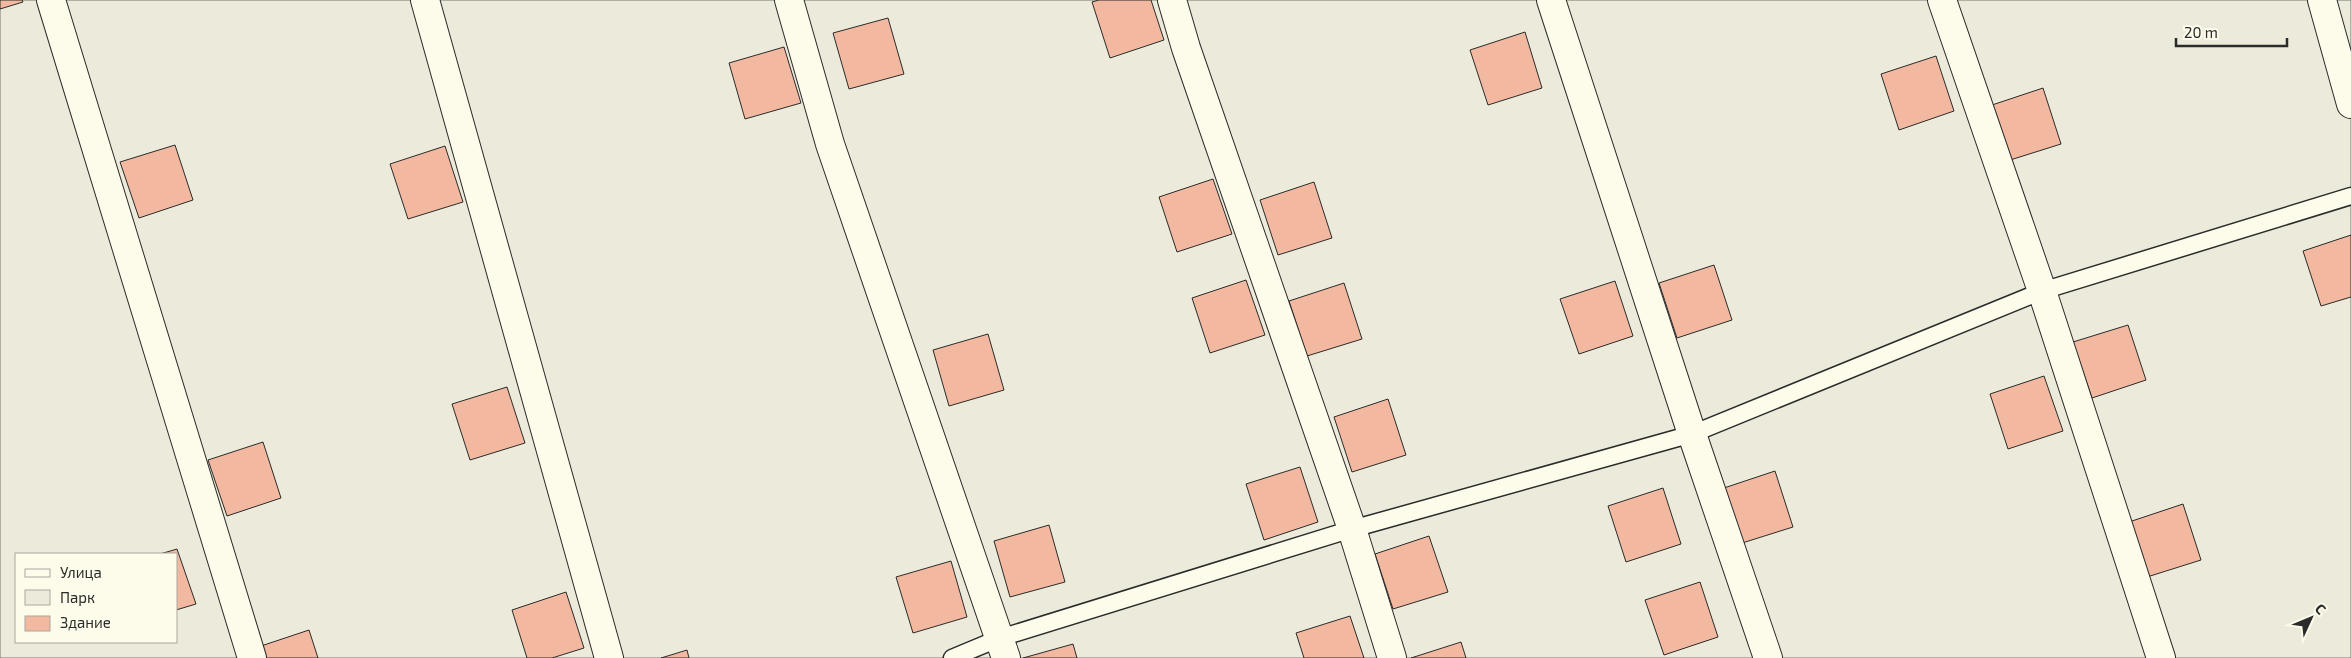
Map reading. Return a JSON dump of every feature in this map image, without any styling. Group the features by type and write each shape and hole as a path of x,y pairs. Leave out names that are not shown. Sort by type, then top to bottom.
{"street":[{"path":"51,0 252,658"},
{"path":"425,0 609,658"},
{"path":"789,0 830,144 1003,648"},
{"path":"1172,0 1186,48 1352,529 1392,658"},
{"path":"1551,0 1692,434 1768,658"},
{"path":"1942,0 2042,291 2160,658"},
{"path":"2322,0 2351,104"}],"lane":[{"path":"952,658 1003,648 1352,529 1692,434 2042,291 2351,196"}],"green space":[{"path":"0,0 2351,0 2351,658 0,658"}],"building":[{"path":"0,0 22,0 23,2 0,9"},
{"path":"1099,0 1151,0 1164,40 1110,58 1092,2"},
{"path":"888,18 904,74 849,89 833,33"},
{"path":"1525,32 1542,88 1488,105 1470,50"},
{"path":"784,47 801,103 745,119 729,63"},
{"path":"1936,56 1954,111 1899,130 1881,74"},
{"path":"2043,88 2061,144 2007,161 1989,106"},
{"path":"175,145 193,200 139,218 120,162"},
{"path":"445,146 463,202 408,219 390,164"},
{"path":"1213,179 1232,234 1177,252 1159,197"},
{"path":"1314,182 1332,238 1278,255 1260,200"},
{"path":"2351,235 2351,297 2321,306 2303,251"},
{"path":"1714,265 1732,320 1677,338 1659,283"},
{"path":"1246,280 1265,335 1210,353 1192,298"},
{"path":"1615,281 1633,336 1579,354 1560,299"},
{"path":"1344,283 1362,339 1307,356 1289,301"},
{"path":"2128,325 2146,380 2092,398 2073,342"},
{"path":"988,334 1004,390 949,406 933,350"},
{"path":"2044,376 2063,431 2008,449 1990,394"},
{"path":"507,387 525,443 470,460 452,404"},
{"path":"1388,399 1406,455 1352,472 1334,417"},
{"path":"263,442 281,498 227,516 208,460"},
{"path":"1300,467 1318,522 1264,540 1246,484"},
{"path":"1775,471 1793,527 1739,544 1721,489"},
{"path":"1663,488 1681,544 1626,562 1608,506"},
{"path":"2183,504 2201,560 2147,577 2129,522"},
{"path":"1049,525 1065,582 1010,597 994,541"},
{"path":"1429,536 1448,592 1393,609 1375,554"},
{"path":"177,549 196,604 178,609 178,553 163,553"},
{"path":"951,561 967,617 913,633 896,577"},
{"path":"1700,582 1718,637 1664,655 1645,600"},
{"path":"566,592 584,648 552,658 527,658 512,610"},
{"path":"1350,616 1364,658 1304,658 1296,633"},
{"path":"309,630 318,658 258,658 255,648"},
{"path":"1461,642 1466,658 1411,658"},
{"path":"1073,644 1077,658 1023,658"},
{"path":"687,650 689,658 661,658"}]}
